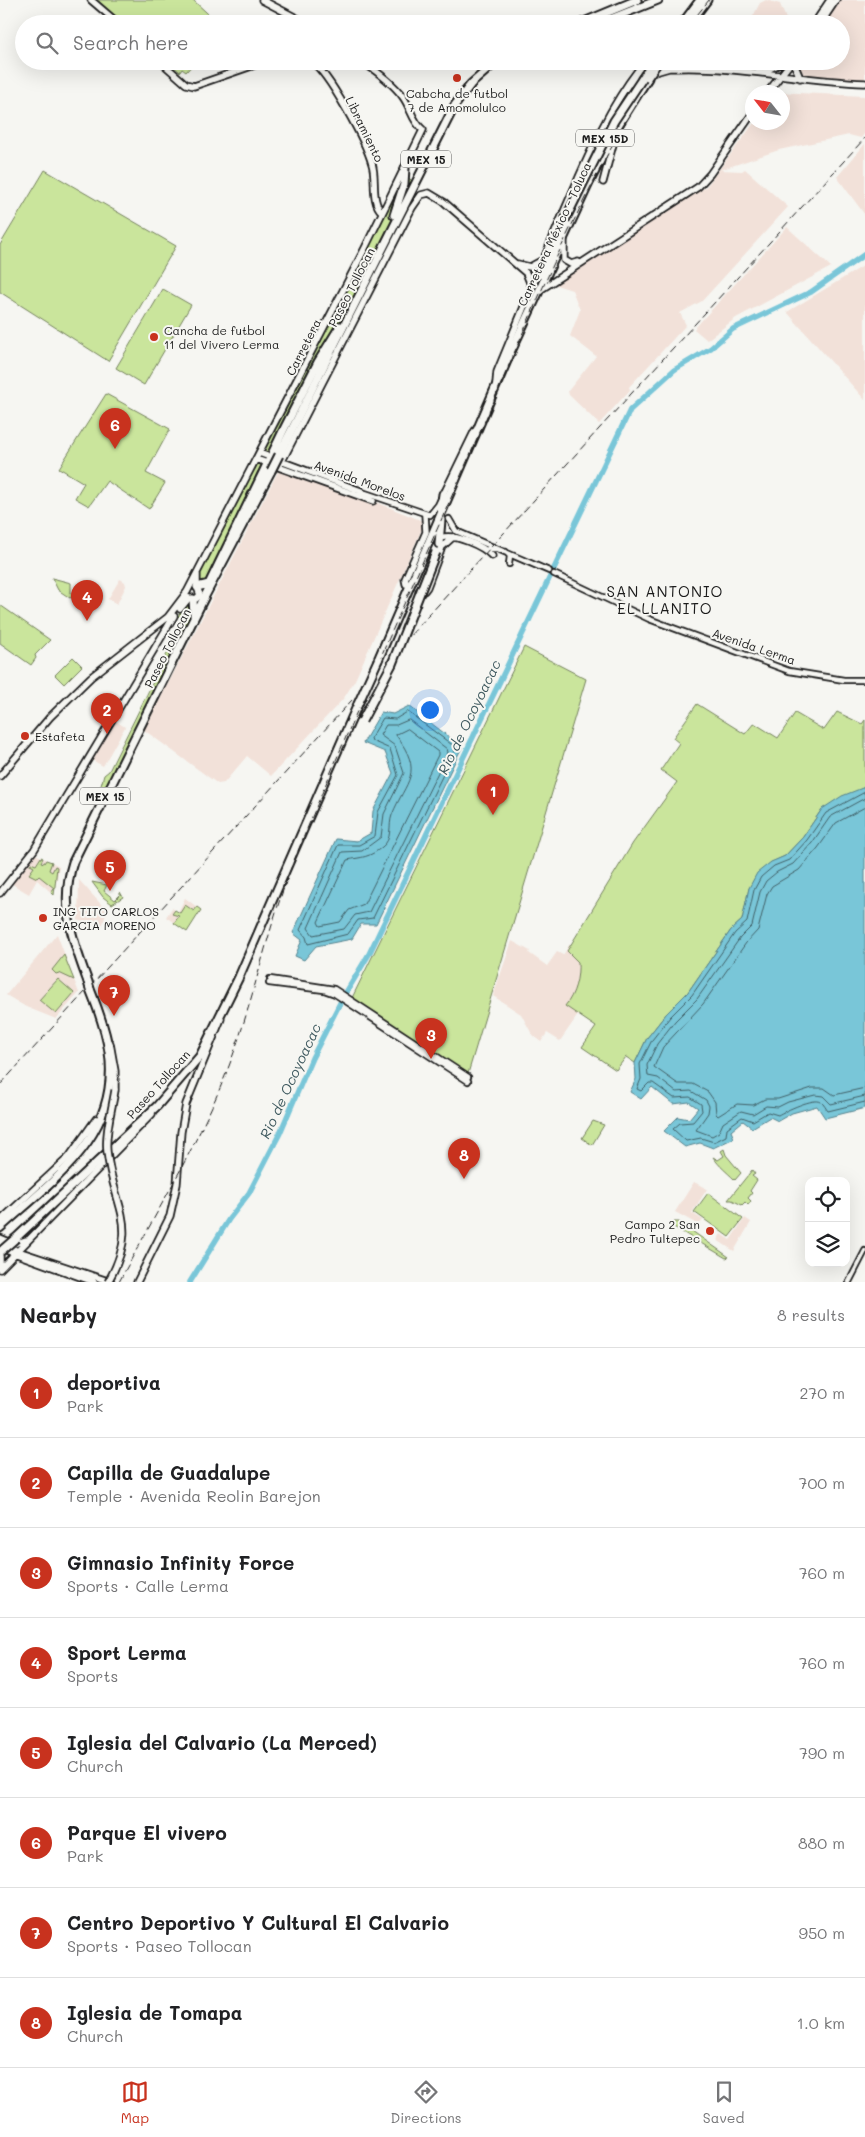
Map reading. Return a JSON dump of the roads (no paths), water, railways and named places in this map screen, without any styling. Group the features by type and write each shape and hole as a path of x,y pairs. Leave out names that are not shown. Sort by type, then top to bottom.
{"highway":[{"path":"601,15 637,0"},
{"path":"620,15 658,0"},
{"path":"689,15 700,0"},
{"path":"696,15 707,0"},
{"name":"MEX 15","path":"477,77 486,70"},
{"path":"477,77 489,70"},
{"name":"MEX 15D","path":"516,341 520,324 551,251 601,145 628,98 648,70"},
{"name":"Paseo Tollocan","path":"0,1228 83,1150 99,1123 112,1091 106,1038 71,936 67,916 66,895 71,869 106,794 455,105 477,77"},
{"name":"Carretera México - Toluca","path":"516,341 617,127 648,78"},
{"path":"384,246 404,184 405,168"},
{"path":"194,621 195,591 209,584 285,427 326,348 350,312"},
{"name":"Paseo Tollocan","path":"0,1252 157,1106 200,1056 228,998 378,660 516,341"},
{"path":"438,519 443,494"},
{"path":"362,721 392,664 436,552 440,541 440,526 444,508"}],"main road":[{"path":"91,0 108,15"},
{"path":"262,0 291,15"},
{"path":"820,15 830,0"},
{"path":"826,15 836,0"},
{"path":"170,70 186,84 194,86 240,70"},
{"name":"Libramiento","path":"319,70 325,76 368,153 374,170 374,189 378,208 382,212"},
{"name":"Carretera","path":"169,619 195,591 197,572 274,426 423,130 414,120 402,96 374,70"},
{"path":"496,387 497,372 542,261 592,148 627,85 638,70"},
{"name":"Carretera México - Toluca","path":"648,78 654,70"},
{"path":"730,70 761,73 778,78 865,83"},
{"path":"761,73 768,70"},
{"path":"778,78 782,70"},
{"path":"773,85 785,70"},
{"path":"797,70 800,78"},
{"path":"540,290 698,187 710,174 745,124"},
{"path":"603,182 617,127"},
{"path":"284,465 412,208 421,195 429,193 444,202 513,261 530,278 531,290"},
{"path":"564,236 564,260 571,264 583,261"},
{"path":"513,261 530,267 542,261"},
{"path":"274,426 278,430 285,427"},
{"name":"Avenida Morelos","path":"260,453 270,460 361,491 372,500 284,465"},
{"name":"Avenida Morelos","path":"256,459 270,460"},
{"path":"406,584 405,579 426,532 425,515"},
{"path":"440,541 453,537 487,551 492,556"},
{"path":"419,591 424,591 427,587 442,546 453,537"},
{"path":"195,591 197,572"},
{"path":"0,776 50,717 91,677 169,619"},
{"path":"0,893 34,850 169,619"},
{"path":"138,1282 170,1216 177,1184 181,1132 186,1104 228,998"},
{"path":"0,1221 68,1157 95,1121 112,1091"},
{"path":"0,1243 17,1253 29,1255 109,1282 120,1256 124,1233 123,1220 106,1149 112,1091"},
{"path":"0,1269 124,1145 157,1106"},
{"path":"0,1238 16,1244 32,1237"},
{"path":"29,1255 32,1237"},
{"path":"0,1248 94,1282"},
{"path":"0,1256 0,1265"}],"street":[{"path":"425,515 432,513 471,436 480,423"},
{"name":"Avenida Morelos","path":"361,491 425,515"},
{"path":"449,519 456,531 549,571"},
{"path":"488,549 500,549"},
{"path":"505,551 510,556 509,564 518,557"},
{"name":"Avenida Lerma","path":"554,574 649,618 789,671 865,680"},
{"path":"270,981 324,990 343,996 468,1079"},
{"path":"848,1282 865,1251"}],"water":[{"path":"409,706 462,747 376,924 361,924 352,939 316,946 304,960 295,956 302,940 293,933 336,839 357,841 371,833 373,811 393,773 385,752 363,743 381,712 393,714"},
{"path":"865,787 865,1108 825,1118 817,1106 792,1113 778,1121 770,1117 752,1128 743,1121 731,1131 734,1138 713,1148 700,1143 685,1147 664,1131 678,1117 689,1119 698,1108 689,1102 673,1104 652,1087 641,1099 630,1092 636,1079 635,1063 647,1038 666,1014 688,992 731,930 742,920 749,888 757,873 771,862 785,856 803,837 822,809 842,796"}],"waterway":[{"name":"Rio de Ocoyoacac","path":"190,1282 229,1219 249,1193 280,1133 312,1058 341,1001 369,954 630,410 674,370 711,348 733,329 811,292 865,254"}],"railway":[{"path":"697,15 709,0"},
{"path":"119,1282 177,1176 218,1094 238,1041 293,863 360,704 540,294 609,151 658,70"},
{"path":"386,662 865,138"},
{"path":"0,1085 352,700"}],"place":[{"name":"Cabcha de futbol 7 de Amomolulco","path":"457,78"},
{"name":"Cancha de futbol 11 del Vivero Lerma","path":"154,337"},
{"name":"Parque El vivero","path":"115,449"},
{"name":"Sport Lerma","path":"87,621"},
{"name":"Capilla de Guadalupe","path":"107,734"},
{"name":"Estafeta","path":"25,736"},
{"name":"deportiva","path":"493,815"},
{"name":"Iglesia del Calvario (La Merced)","path":"110,891"},
{"name":"ING TITO CARLOS GARCIA MORENO","path":"43,918"},
{"name":"Centro Deportivo Y Cultural El Calvario","path":"114,1016"},
{"name":"Gimnasio Infinity Force","path":"431,1059"},
{"name":"Iglesia de Tomapa","path":"464,1179"},
{"name":"Campo 2 San Pedro Tultepec","path":"710,1231"}],"district":[{"name":"SAN ANTONIO EL LLANITO","path":"665,600"}]}
